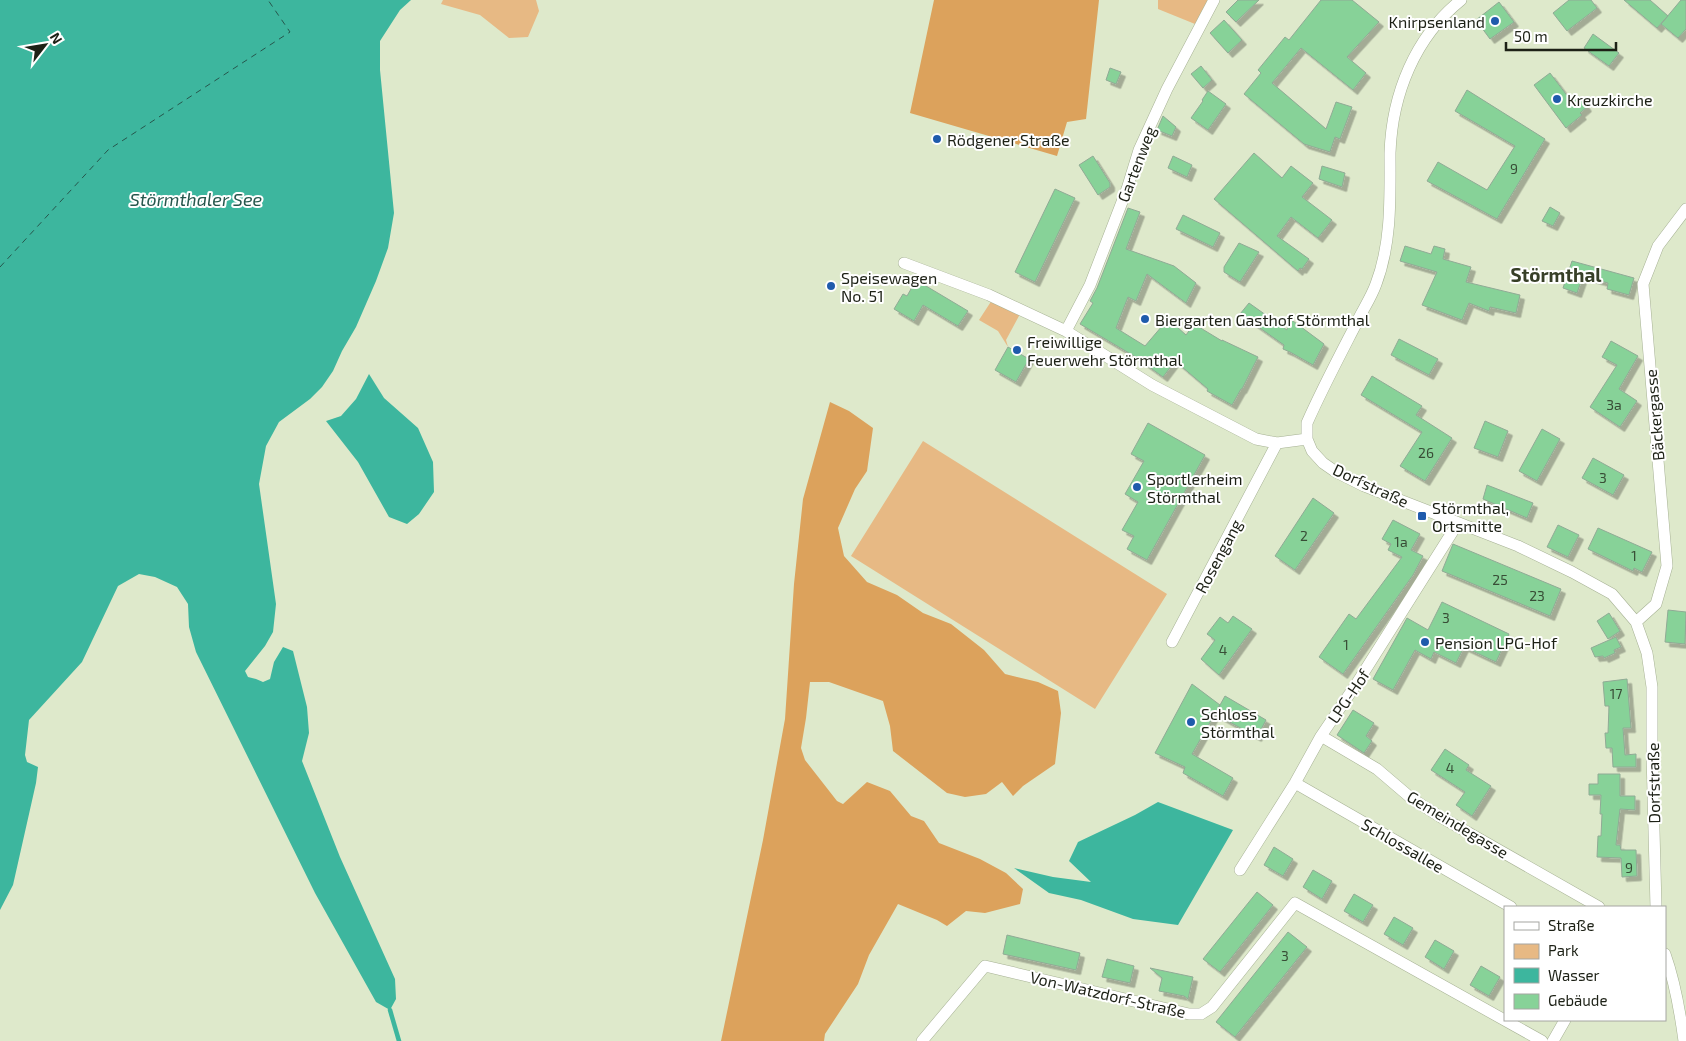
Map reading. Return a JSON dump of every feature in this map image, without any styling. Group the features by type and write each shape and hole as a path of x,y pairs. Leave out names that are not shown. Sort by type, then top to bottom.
{"street":[{"name":"Gartenweg","path":"1066,331 1090,285 1127,189 1139,150 1167,89 1214,0"},
{"path":"904,263 989,295 1066,331 1152,385 1256,439 1277,443 1307,439 1307,423 1376,284 1386,245 1391,195 1390,151 1395,107 1417,52 1433,27 1461,0"},
{"name":"Bäckergasse","path":"1636,622 1656,604 1667,566 1643,284 1658,246 1686,208"},
{"name":"Dorfstraße","path":"1307,439 1312,451 1323,463 1336,472 1371,489 1527,550 1572,572 1612,594 1636,622 1647,653 1652,687 1656,906"},
{"name":"Rosengang","path":"1172,642 1277,443"},
{"name":"LPG-Hof","path":"1240,870 1295,783 1321,736 1357,683 1458,523"},
{"name":"Gemeindegasse","path":"1321,736 1377,769 1411,798 1439,816 1597,906"},
{"name":"Schlossallee","path":"1295,783 1509,906"},
{"name":"Von-Watzdorf-Straße","path":"922,1041 986,966 1188,1014 1201,1014 1212,1007 1295,903 1504,1020"},
{"path":"1666,960 1669,976 1683,1007 1684,1041"},
{"name":"Von-Watzdorf-Straße","path":"1506,1021 1542,1041"},
{"path":"1553,1041 1564,1021"}],"green space":[{"path":"443,0 536,0 539,11 528,37 509,38 480,15 441,4"},
{"path":"1158,0 1208,0 1195,24 1158,9"},
{"path":"992,300 1020,314 1006,340 1008,347 998,331 979,320"},
{"path":"923,441 1167,594 1095,709 851,556"}],"shaded area":[{"path":"934,0 1099,0 1086,119 1067,122 1057,156 910,113"},
{"path":"830,402 849,411 873,428 867,471 855,489 838,528 844,556 867,582 897,595 923,613 951,624 984,650 1005,674 1038,682 1058,691 1061,713 1055,764 1023,786 1013,796 1002,782 986,794 965,797 947,793 893,751 890,726 883,701 829,682 810,682 801,748 805,760 837,801 843,804 867,782 890,791 911,816 924,821 939,843 980,859 1006,873 1023,889 1020,904 985,913 966,911 947,926 898,904 869,955 858,984 825,1034 824,1041 721,1041 763,840 785,719 794,584 803,499"}],"water":[{"name":"Störmthaler See","path":"0,0 411,0 400,10 380,41 380,70 394,213 388,248 356,327 333,371 322,387 310,399 279,422 266,446 259,484 276,604 273,632 265,646 245,671 248,677 263,682 270,679 274,662 283,647 293,651 307,707 309,733 302,761 340,857 395,979 396,999 390,1010 376,1002 315,893 196,652 189,627 188,604 177,587 155,577 139,574 118,586 82,662 29,720 25,755 27,762 38,767 36,783 13,885 0,910"},
{"path":"369,374 384,398 418,428 433,462 434,492 419,514 407,524 389,517 358,462 326,421 341,416 356,399"},
{"path":"1158,802 1233,830 1178,925 1133,919 1081,900 1049,893 1014,868 1053,877 1091,882 1069,861 1078,842"}],"building":[{"path":"1238,0 1259,0 1236,22 1226,12"},
{"path":"1321,0 1352,0 1379,22 1347,57 1366,73 1353,90 1301,48 1272,83 1326,129 1336,102 1352,107 1340,139 1335,137 1330,152 1304,144 1244,94 1261,73 1258,70 1285,37 1289,40"},
{"path":"1569,0 1591,0 1597,8 1567,31 1553,13"},
{"path":"1624,0 1650,0 1668,16 1657,28"},
{"path":"1681,0 1686,0 1686,29 1678,38 1661,24"},
{"name":"Knirpsenland","path":"1499,2 1514,22 1490,39 1476,20"},
{"path":"1224,20 1242,40 1228,53 1210,33"},
{"path":"1593,34 1619,53 1609,66 1584,48"},
{"path":"1201,66 1212,80 1203,88 1191,74"},
{"path":"1110,68 1121,72 1116,84 1106,80"},
{"name":"Kreuzkirche","path":"1550,73 1572,102 1579,96 1587,107 1580,113 1582,115 1566,128 1534,85"},
{"path":"1467,90 1545,139 1497,219 1427,181 1438,162 1487,190 1515,146 1455,111"},
{"path":"1208,91 1226,104 1208,130 1191,118"},
{"path":"1163,116 1176,127 1172,136 1157,130"},
{"path":"1254,153 1282,178 1291,166 1313,183 1302,197 1332,220 1318,238 1291,217 1277,236 1309,259 1302,269 1300,268 1298,271 1214,199"},
{"path":"1093,156 1110,183 1110,187 1098,195 1079,165"},
{"path":"1173,156 1192,165 1187,177 1168,168"},
{"path":"1322,166 1345,173 1342,187 1319,179"},
{"path":"1055,189 1075,198 1035,282 1015,272"},
{"path":"1550,207 1560,213 1553,226 1542,221"},
{"path":"1128,208 1140,212 1126,249 1174,266 1196,283 1186,303 1147,274 1136,301 1128,297 1116,328 1145,346 1168,319 1186,335 1194,324 1222,341 1258,357 1232,405 1207,391 1208,389 1175,361 1163,377 1134,356 1080,324 1093,303 1090,301 1097,288"},
{"path":"1183,215 1220,233 1213,247 1176,229"},
{"path":"1239,243 1259,252 1240,282 1224,272 1224,267"},
{"path":"1405,246 1431,254 1434,246 1445,249 1443,259 1471,267 1466,282 1520,295 1516,313 1490,307 1489,311 1469,303 1462,320 1422,305 1437,272 1400,261"},
{"path":"1572,261 1634,278 1629,295 1607,289 1608,283 1583,276 1577,293 1563,288"},
{"path":"916,280 968,311 958,326 923,305 914,321 894,309 903,294 907,296"},
{"path":"1249,303 1287,330 1289,318 1324,344 1313,365 1283,349 1284,345 1240,314"},
{"path":"1399,339 1438,359 1429,375 1391,355"},
{"path":"1611,341 1638,356 1619,389 1637,401 1620,427 1590,407 1617,365 1602,357"},
{"path":"1008,347 1029,359 1016,382 995,370"},
{"path":"1372,376 1422,406 1416,415 1452,438 1425,481 1400,466 1422,432 1361,395"},
{"path":"1485,421 1508,431 1498,457 1474,448"},
{"path":"1148,423 1205,455 1147,560 1127,549 1134,536 1122,530 1138,502 1125,494 1144,461 1131,454"},
{"path":"1542,429 1560,439 1537,481 1519,471"},
{"path":"1593,458 1624,475 1613,495 1582,478"},
{"path":"1487,485 1533,503 1527,518 1483,499"},
{"path":"1313,498 1334,513 1295,570 1275,556"},
{"path":"1393,520 1420,534 1411,550 1423,556 1413,575 1343,674 1319,657 1349,614 1356,619 1402,557 1388,550 1391,544 1382,539"},
{"path":"1558,525 1579,535 1568,557 1547,547"},
{"path":"1598,528 1652,552 1642,572 1634,568 1633,571 1588,549"},
{"path":"1453,544 1561,589 1550,616 1442,571"},
{"path":"1442,602 1509,634 1496,662 1464,647 1456,663 1434,652 1431,659 1415,650 1393,690 1373,679 1407,618 1428,630"},
{"path":"1668,610 1686,612 1685,644 1665,642"},
{"path":"1609,613 1620,631 1608,639 1597,621"},
{"path":"1233,616 1252,629 1219,675 1201,659 1215,640 1207,634 1220,617 1228,623"},
{"path":"1616,637 1621,647 1614,650 1615,653 1604,658 1603,656 1595,657 1591,648"},
{"path":"1627,679 1631,728 1623,728 1625,755 1636,754 1636,767 1613,767 1612,748 1606,748 1605,733 1608,733 1609,706 1605,706 1603,682"},
{"name":"Schloss Störmthal","path":"1192,684 1220,705 1192,754 1233,778 1223,796 1183,773 1185,767 1155,753"},
{"path":"1225,696 1266,720 1257,737 1215,714"},
{"path":"1353,710 1374,723 1366,736 1372,741 1364,753 1337,735"},
{"path":"1445,749 1469,765 1466,770 1491,786 1472,816 1456,805 1465,792 1431,770"},
{"path":"1598,774 1620,774 1620,796 1635,796 1635,810 1620,809 1616,845 1620,845 1621,850 1636,850 1637,876 1622,877 1621,858 1597,857 1598,836 1601,836 1601,795 1589,795 1589,784 1598,784"},
{"path":"1274,847 1293,859 1283,876 1264,865"},
{"path":"1313,870 1332,881 1322,899 1303,887"},
{"path":"1257,892 1273,905 1220,972 1203,959"},
{"path":"1354,894 1373,905 1363,922 1344,911"},
{"path":"1394,917 1413,928 1403,945 1384,934"},
{"path":"1288,932 1307,947 1235,1037 1216,1022"},
{"path":"1007,935 1080,953 1076,970 1003,954"},
{"path":"1435,940 1454,951 1444,969 1425,957"},
{"path":"1107,959 1134,966 1130,983 1102,977"},
{"path":"1481,966 1500,977 1489,996 1470,985"},
{"path":"1150,968 1193,977 1188,999 1184,996 1159,991 1162,978"}],"waterway":[{"path":"390,1010 399,1041"}],"ferry route":[{"path":"0,267 108,150 290,32 268,0"}],"place":[{"name":"Knirpsenland","path":"1495,21"},
{"name":"Kreuzkirche","path":"1557,99"},
{"name":"Rödgener Straße","path":"937,139"},
{"name":"Speisewagen No. 51","path":"831,286"},
{"name":"Biergarten Gasthof Störmthal","path":"1145,319"},
{"name":"Freiwillige Feuerwehr Störmthal","path":"1017,350"},
{"name":"Sportlerheim Störmthal","path":"1137,487"},
{"name":"Störmthal, Ortsmitte","path":"1422,516"},
{"name":"Pension LPG-Hof","path":"1425,642"},
{"name":"Schloss Störmthal","path":"1191,722"}],"district":[{"name":"Störmthal","path":"1556,274"}]}
